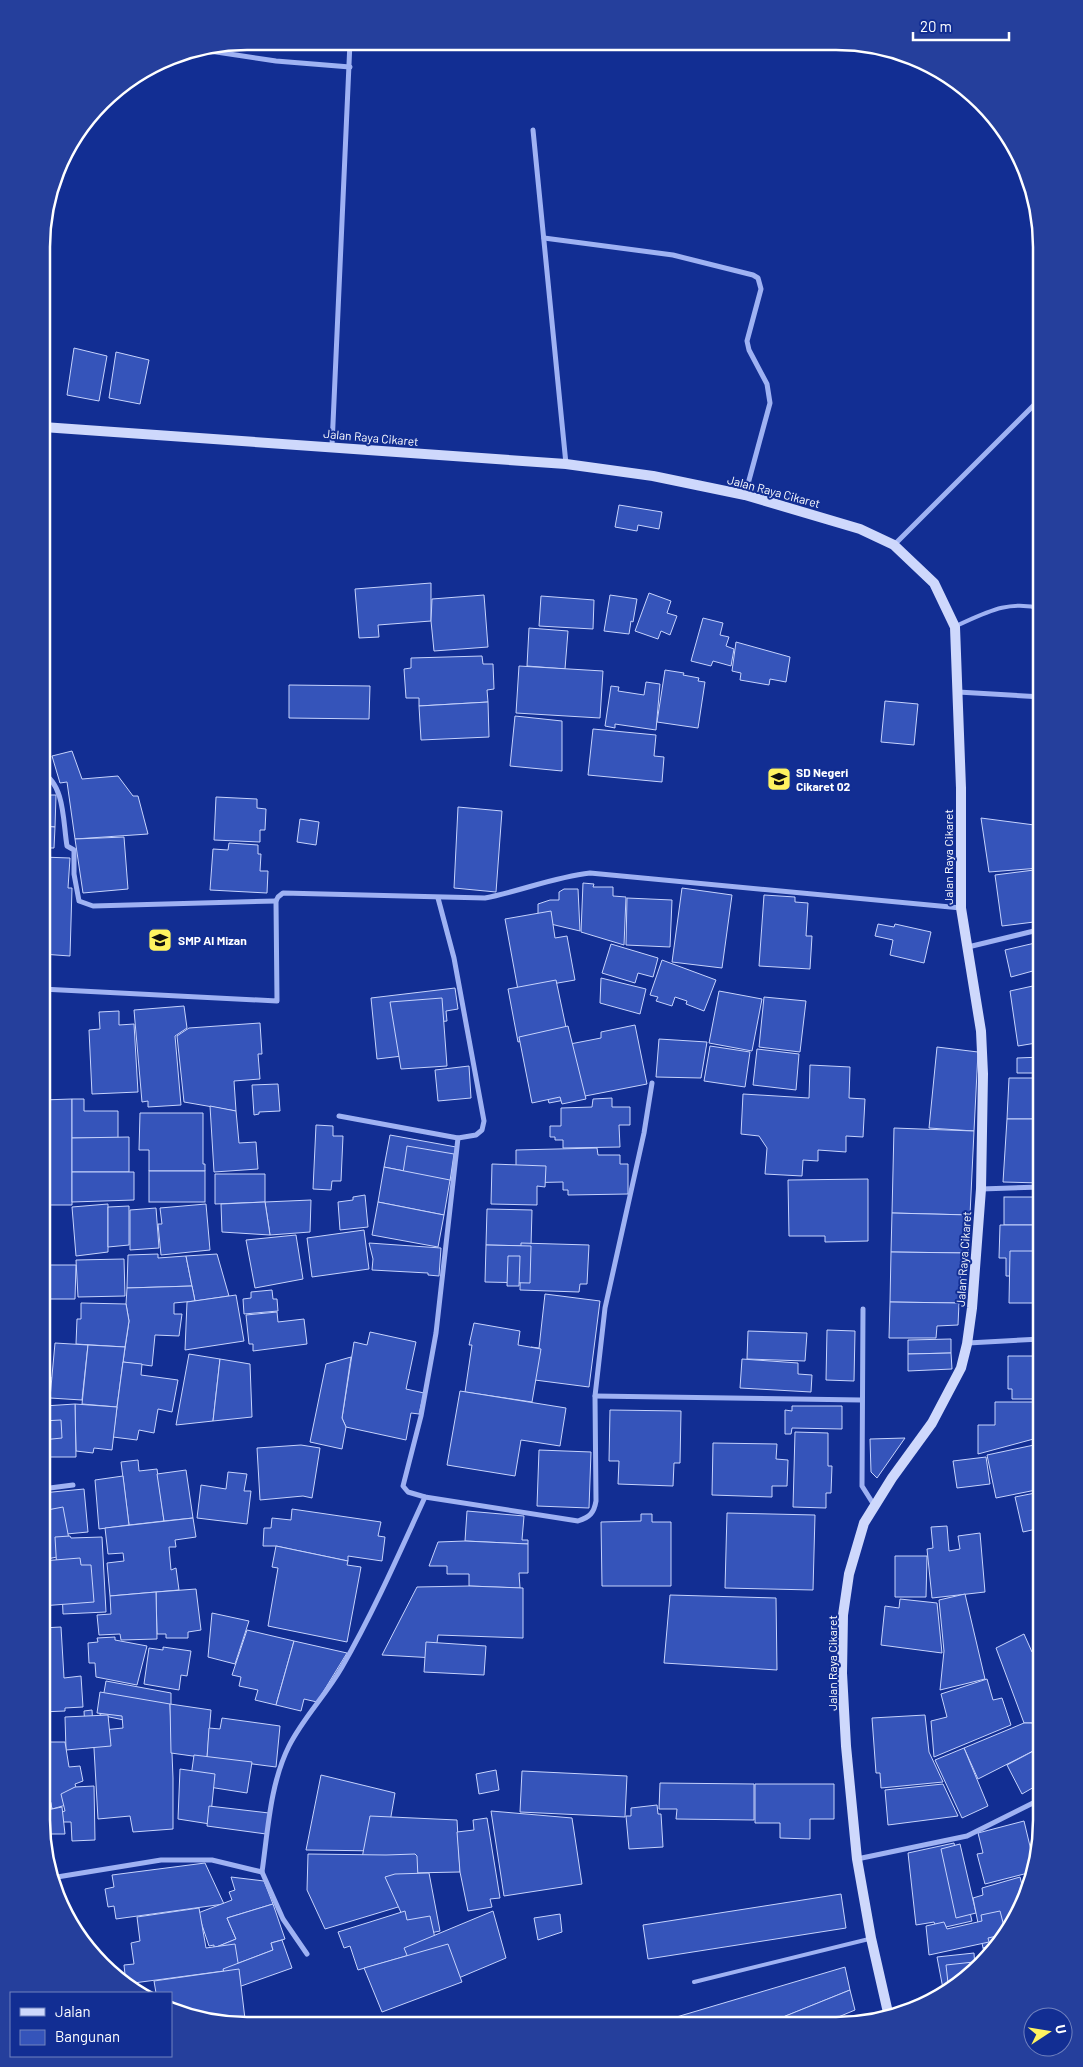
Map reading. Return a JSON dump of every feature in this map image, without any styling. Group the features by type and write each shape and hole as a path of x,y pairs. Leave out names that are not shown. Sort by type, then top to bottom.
{"main road":[{"name":"Jalan Raya Cikaret","path":"50,427 566,464 653,476 745,495 860,528 894,545 934,583 955,627 961,788 960,908 981,1031 983,1074 981,1189 972,1308 967,1344 961,1368 932,1423 874,1505 864,1523 849,1574 843,1615 842,1674 846,1746 857,1859 887,2010"}],"street":[{"path":"332,446 350,50"},
{"path":"219,52 276,61 350,67"},
{"path":"532,130 566,464"},
{"path":"544,238 673,255 754,275 758,278 761,289 747,341 749,350 767,384 770,403 745,495"},
{"path":"894,545 1033,405"},
{"path":"958,692 1033,696"},
{"path":"50,778 58,787 67,846 74,850 74,874 79,901 93,906 276,901"},
{"path":"50,989 277,1001 276,901 283,894 485,898 566,876 590,873 960,908"},
{"path":"339,1116 458,1138 476,1135 482,1130 484,1121 454,958 438,898"},
{"path":"967,947 1033,931"},
{"path":"458,1138 436,1333 421,1416 403,1486 408,1492 425,1497 578,1520 588,1518 595,1511 596,1501 595,1396 605,1308 644,1133 652,1083"},
{"path":"981,1189 1033,1187"},
{"path":"863,1309 862,1486 874,1505"},
{"path":"967,1344 1033,1340"},
{"path":"595,1396 861,1400"},
{"path":"50,1488 73,1485"},
{"path":"307,1954 283,1919 262,1872 277,1779 289,1747 308,1715 341,1668 425,1497"},
{"path":"857,1859 967,1836 1033,1803"},
{"path":"58,1877 161,1860 212,1860 262,1872"}],"lane":[{"path":"955,627 988,611 1010,605 1033,606"},
{"path":"694,1982 871,1938"}],"building":[{"path":"74,348 107,356 99,401 67,395"},
{"path":"116,352 149,360 140,404 109,398"},
{"path":"619,505 662,512 659,529 638,525 637,531 615,527"},
{"path":"431,583 431,621 378,625 379,637 359,638 355,589"},
{"path":"649,593 671,601 667,613 677,616 670,635 661,631 658,639 635,631"},
{"path":"484,595 488,647 434,651 431,621 432,599"},
{"path":"610,595 637,599 629,634 604,631"},
{"path":"541,596 594,600 593,629 539,626"},
{"path":"703,618 723,623 720,635 729,637 726,646 734,649 731,666 713,661 711,666 691,661"},
{"path":"529,628 568,631 565,669 527,666"},
{"path":"736,642 790,657 786,682 770,679 769,685 740,680 741,673 732,671"},
{"path":"482,656 483,664 493,664 494,689 487,690 488,702 419,706 419,698 406,698 404,669 411,668 411,658"},
{"path":"519,666 603,671 600,718 516,713"},
{"path":"665,670 684,673 683,675 699,678 698,681 705,682 698,728 657,722"},
{"path":"646,682 660,684 656,730 615,724 615,728 605,726 611,686 619,687 618,691 644,695"},
{"path":"289,685 370,686 369,719 289,718"},
{"path":"885,701 918,704 914,745 881,742"},
{"path":"488,702 489,737 421,740 419,706"},
{"path":"515,716 562,721 562,771 510,766"},
{"path":"593,729 656,735 654,756 664,757 662,782 588,775"},
{"path":"72,751 82,779 118,776 133,796 138,796 148,834 75,839 67,782 60,783 52,756"},
{"path":"50,795 56,795 55,827 50,827"},
{"path":"216,797 257,799 257,808 266,809 265,830 260,830 260,842 214,840"},
{"path":"458,807 502,811 496,892 454,888"},
{"path":"981,818 1033,825 1033,869 989,872"},
{"path":"300,819 319,822 316,845 297,842"},
{"path":"50,827 55,827 54,848 50,848"},
{"path":"124,837 128,889 83,893 75,839"},
{"path":"229,843 258,845 258,854 261,854 260,871 268,871 267,893 210,890 213,849 228,850"},
{"path":"50,857 70,858 68,888 72,888 70,956 50,955"},
{"path":"1033,870 1033,922 1002,926 995,875"},
{"path":"583,883 594,884 593,887 613,887 613,896 626,897 624,945 581,932"},
{"path":"682,888 732,895 722,968 672,962"},
{"path":"564,889 578,889 580,931 538,921 538,904 550,900 559,900 559,892"},
{"path":"764,895 795,897 795,902 808,903 806,936 812,936 810,969 759,966"},
{"path":"627,898 672,900 670,947 626,945"},
{"path":"551,911 555,938 567,936 575,980 518,990 505,919"},
{"path":"878,924 894,927 895,924 931,932 924,963 890,955 893,940 875,936"},
{"path":"1033,943 1033,971 1011,977 1005,950"},
{"path":"611,944 658,958 653,977 638,973 635,983 602,973"},
{"path":"662,960 716,980 704,1011 686,1004 687,1001 675,997 672,1006 656,1001 658,997 650,995"},
{"path":"601,978 646,989 640,1014 600,1003"},
{"path":"556,980 567,1032 518,1042 508,989"},
{"path":"1033,986 1033,1044 1018,1046 1010,991"},
{"path":"455,988 458,1009 446,1011 447,1021 437,1022 438,1038 434,1038 436,1052 377,1059 371,998"},
{"path":"719,991 762,999 752,1051 709,1043"},
{"path":"764,997 806,1001 800,1052 759,1047"},
{"path":"442,998 447,1066 401,1069 390,1002"},
{"path":"184,1006 187,1028 175,1036 181,1105 148,1107 148,1101 142,1102 134,1010"},
{"path":"119,1011 119,1025 134,1024 138,1092 92,1094 89,1030 100,1029 99,1012"},
{"path":"260,1023 262,1054 258,1054 260,1079 234,1081 236,1111 184,1102 177,1036 189,1028"},
{"path":"635,1025 647,1084 549,1103 534,1051 601,1038 601,1032"},
{"path":"568,1026 586,1099 562,1104 560,1097 532,1103 519,1037"},
{"path":"659,1039 707,1042 701,1078 656,1077"},
{"path":"710,1046 750,1052 745,1087 704,1081"},
{"path":"937,1047 978,1052 974,1131 929,1128"},
{"path":"757,1049 799,1054 796,1090 753,1085"},
{"path":"1033,1057 1033,1073 1017,1073 1017,1058"},
{"path":"810,1065 850,1067 849,1098 865,1099 863,1137 846,1136 846,1152 818,1150 818,1161 803,1160 802,1176 765,1174 767,1148 759,1136 741,1134 743,1094 809,1098"},
{"path":"469,1066 471,1098 438,1101 435,1070"},
{"path":"1009,1078 1033,1078 1033,1119 1007,1119"},
{"path":"278,1084 280,1111 259,1112 259,1114 254,1115 252,1085"},
{"path":"612,1098 612,1107 630,1107 630,1125 619,1125 620,1147 563,1148 563,1140 555,1140 555,1137 550,1137 550,1126 561,1126 561,1108 592,1107 593,1099"},
{"path":"72,1099 72,1205 50,1205 50,1100"},
{"path":"72,1099 84,1099 84,1111 118,1111 118,1138 72,1138"},
{"path":"210,1106 236,1111 239,1143 256,1142 258,1169 214,1172"},
{"path":"140,1113 203,1113 203,1164 205,1164 205,1171 149,1171 149,1150 139,1150"},
{"path":"1007,1119 1033,1119 1033,1183 1003,1182"},
{"path":"316,1125 333,1126 333,1136 343,1136 341,1181 332,1181 331,1190 313,1189"},
{"path":"894,1128 974,1131 970,1215 892,1213"},
{"path":"390,1135 456,1147 450,1180 384,1167"},
{"path":"129,1137 129,1172 72,1172 72,1138"},
{"path":"407,1146 454,1154 450,1181 403,1173"},
{"path":"597,1148 598,1155 620,1155 620,1164 628,1164 628,1194 568,1195 568,1190 563,1190 563,1182 516,1183 516,1150"},
{"path":"492,1164 546,1166 545,1187 537,1186 537,1205 491,1204"},
{"path":"384,1167 450,1180 444,1215 378,1202"},
{"path":"149,1171 205,1171 205,1202 149,1202"},
{"path":"72,1172 134,1172 134,1200 72,1202"},
{"path":"215,1174 265,1174 265,1202 215,1204"},
{"path":"868,1179 868,1241 825,1242 825,1236 789,1236 788,1180"},
{"path":"365,1195 368,1227 340,1230 338,1202 353,1200 353,1197"},
{"path":"1004,1197 1033,1197 1033,1225 1004,1225"},
{"path":"311,1200 310,1232 270,1235 265,1202"},
{"path":"265,1202 270,1235 222,1232 221,1204"},
{"path":"378,1202 444,1215 438,1247 372,1235"},
{"path":"108,1204 108,1252 76,1256 72,1207"},
{"path":"206,1204 210,1250 161,1255 158,1224 162,1224 160,1208"},
{"path":"129,1206 129,1245 108,1247 108,1207"},
{"path":"156,1208 159,1248 130,1250 130,1210"},
{"path":"487,1209 532,1210 531,1246 486,1245"},
{"path":"892,1213 970,1215 968,1253 891,1252"},
{"path":"1000,1225 1033,1225 1033,1276 1006,1276 1006,1258 999,1258"},
{"path":"364,1230 369,1269 312,1277 307,1238"},
{"path":"296,1235 303,1279 255,1288 246,1240"},
{"path":"369,1243 441,1248 439,1276 428,1275 428,1273 372,1270 373,1259"},
{"path":"521,1243 589,1245 587,1284 580,1284 579,1292 520,1290"},
{"path":"486,1245 531,1246 530,1283 485,1282"},
{"path":"1010,1251 1033,1251 1033,1303 1009,1303"},
{"path":"891,1252 968,1253 967,1269 961,1269 959,1303 890,1302"},
{"path":"158,1254 158,1258 186,1256 192,1286 127,1288 128,1255"},
{"path":"217,1254 229,1296 195,1301 186,1256"},
{"path":"508,1256 520,1256 519,1286 507,1286"},
{"path":"124,1259 125,1296 78,1297 76,1260"},
{"path":"50,1265 76,1265 75,1299 50,1299"},
{"path":"192,1286 195,1301 174,1303 174,1314 182,1314 179,1336 155,1335 152,1366 123,1362 129,1321 126,1304 127,1288"},
{"path":"272,1290 273,1299 277,1299 278,1311 244,1314 243,1299 251,1298 251,1292"},
{"path":"545,1294 600,1301 589,1387 527,1379 531,1347 539,1348"},
{"path":"236,1295 244,1341 185,1350 187,1302"},
{"path":"890,1302 959,1303 958,1325 937,1326 936,1338 889,1338"},
{"path":"81,1303 126,1304 129,1321 125,1347 76,1344 77,1319 81,1319"},
{"path":"277,1312 278,1322 304,1319 307,1344 253,1351 253,1344 249,1344 246,1315"},
{"path":"474,1323 520,1331 518,1345 541,1349 532,1402 465,1392 472,1345 469,1345"},
{"path":"827,1330 855,1331 854,1381 826,1380"},
{"path":"748,1331 807,1333 805,1361 747,1359"},
{"path":"370,1332 416,1342 406,1389 424,1393 419,1414 411,1413 406,1440 346,1427 342,1418 354,1342 367,1345"},
{"path":"951,1339 951,1353 908,1354 908,1340"},
{"path":"55,1343 88,1345 82,1400 50,1398"},
{"path":"88,1345 125,1347 117,1407 82,1404"},
{"path":"951,1353 952,1369 908,1371 908,1354"},
{"path":"189,1354 220,1359 213,1421 176,1425"},
{"path":"1008,1356 1033,1356 1033,1399 1012,1399 1012,1389 1008,1389"},
{"path":"351,1357 342,1418 346,1427 342,1449 310,1442 326,1364"},
{"path":"220,1359 250,1364 252,1417 213,1421"},
{"path":"742,1359 798,1363 798,1374 812,1375 811,1392 740,1388"},
{"path":"123,1362 142,1364 141,1375 178,1380 172,1412 158,1409 154,1433 139,1430 137,1440 113,1437"},
{"path":"460,1391 566,1408 560,1446 521,1440 515,1476 447,1465"},
{"path":"995,1402 1033,1402 1033,1439 978,1454 978,1425 995,1425"},
{"path":"75,1404 117,1407 112,1450 94,1448 93,1453 76,1451"},
{"path":"75,1404 76,1457 50,1457 50,1406"},
{"path":"792,1406 842,1406 842,1429 792,1428 791,1434 785,1434 785,1410 792,1411"},
{"path":"610,1410 681,1411 680,1463 674,1463 673,1486 618,1484 619,1461 609,1461"},
{"path":"61,1420 62,1438 50,1439 50,1421"},
{"path":"795,1432 828,1433 828,1466 832,1466 831,1493 826,1493 826,1508 793,1507"},
{"path":"905,1438 877,1478 871,1472 870,1439"},
{"path":"713,1443 777,1444 776,1459 788,1460 787,1486 772,1486 772,1497 712,1495"},
{"path":"301,1445 320,1448 312,1498 303,1496 260,1500 257,1448"},
{"path":"1033,1445 1033,1491 996,1498 987,1455"},
{"path":"539,1450 591,1452 589,1508 537,1506"},
{"path":"986,1457 990,1484 957,1488 953,1461"},
{"path":"138,1460 139,1471 157,1469 164,1521 129,1525 121,1462"},
{"path":"186,1470 193,1518 164,1521 157,1474"},
{"path":"228,1472 247,1474 244,1491 251,1491 247,1524 197,1518 201,1485 226,1489"},
{"path":"123,1476 129,1525 99,1529 95,1480"},
{"path":"84,1489 88,1532 50,1536 50,1492"},
{"path":"1033,1493 1033,1530 1023,1532 1015,1497"},
{"path":"63,1507 71,1550 61,1552 62,1556 50,1558 50,1509"},
{"path":"292,1509 381,1522 378,1536 385,1537 382,1561 348,1556 348,1561 276,1546 263,1546 264,1528 271,1528 272,1518 291,1520"},
{"path":"467,1511 524,1516 522,1540 528,1540 528,1544 465,1541"},
{"path":"727,1513 815,1515 813,1590 725,1588"},
{"path":"641,1514 652,1514 652,1522 671,1522 671,1586 602,1586 601,1522 641,1521"},
{"path":"193,1518 196,1537 175,1540 176,1547 169,1547 171,1570 176,1568 179,1590 110,1596 107,1563 124,1561 123,1553 108,1554 105,1528"},
{"path":"947,1526 949,1551 960,1549 958,1536 980,1533 985,1592 932,1598 927,1549 933,1548 931,1527"},
{"path":"70,1536 71,1538 102,1537 106,1612 63,1614 62,1589 58,1589 55,1537"},
{"path":"465,1541 528,1544 528,1573 519,1573 520,1588 469,1586 469,1574 447,1574 447,1566 429,1566 438,1542"},
{"path":"276,1546 348,1561 347,1565 361,1567 347,1642 268,1626 278,1568 272,1567"},
{"path":"895,1556 927,1556 926,1597 895,1597"},
{"path":"80,1558 81,1565 91,1565 94,1602 50,1605 50,1560"},
{"path":"417,1587 523,1588 523,1638 438,1635 435,1658 382,1655"},
{"path":"196,1589 201,1630 188,1632 188,1638 166,1638 166,1634 157,1634 156,1592"},
{"path":"156,1592 157,1639 121,1640 120,1634 99,1635 97,1615 111,1614 110,1596"},
{"path":"965,1594 985,1679 940,1690 944,1651 939,1600"},
{"path":"670,1595 776,1598 777,1670 664,1663"},
{"path":"900,1599 937,1603 942,1653 881,1645 885,1606 899,1608"},
{"path":"212,1613 249,1621 235,1664 208,1657"},
{"path":"61,1627 64,1678 81,1676 83,1707 65,1708 65,1711 50,1712 50,1628"},
{"path":"247,1630 294,1641 276,1705 255,1700 258,1690 239,1686 241,1677 232,1675"},
{"path":"1024,1634 1033,1652 1032,1723 1024,1723 996,1648"},
{"path":"115,1637 115,1640 147,1646 137,1685 96,1677 95,1663 89,1663 88,1643 98,1642 97,1638"},
{"path":"294,1641 347,1653 317,1702 304,1699 301,1711 276,1705"},
{"path":"426,1642 486,1646 484,1675 424,1672"},
{"path":"163,1647 191,1651 187,1676 181,1675 179,1690 144,1684 149,1648 163,1650"},
{"path":"987,1679 993,1700 1002,1698 1011,1725 934,1757 931,1721 947,1717 941,1694"},
{"path":"106,1681 171,1693 171,1730 100,1715"},
{"path":"100,1692 170,1704 173,1829 133,1832 130,1816 98,1819 93,1731 123,1728 122,1716 97,1713"},
{"path":"170,1704 211,1710 207,1758 171,1753"},
{"path":"92,1710 94,1747 86,1748 84,1711"},
{"path":"108,1715 111,1746 66,1750 65,1717"},
{"path":"925,1715 929,1752 943,1782 881,1788 880,1773 876,1773 872,1718"},
{"path":"222,1718 280,1726 276,1767 207,1758 209,1728 220,1729"},
{"path":"1024,1723 1032,1723 1033,1725 1033,1751 978,1779 964,1748"},
{"path":"50,1742 65,1742 69,1767 80,1766 83,1781 75,1784 80,1801 52,1809 50,1799"},
{"path":"964,1748 988,1806 962,1818 935,1760"},
{"path":"1033,1751 1033,1788 1022,1794 1007,1765"},
{"path":"194,1755 252,1762 247,1793 190,1784"},
{"path":"180,1769 215,1774 210,1824 178,1819"},
{"path":"496,1770 499,1790 479,1794 476,1774"},
{"path":"522,1771 627,1776 625,1817 520,1812"},
{"path":"321,1775 395,1793 385,1851 306,1850"},
{"path":"660,1783 754,1784 754,1820 676,1819 677,1809 659,1809"},
{"path":"755,1784 834,1784 834,1819 810,1819 810,1839 780,1838 780,1823 755,1823"},
{"path":"943,1784 958,1816 888,1825 885,1790"},
{"path":"94,1786 95,1840 72,1841 71,1822 59,1822 58,1813 65,1811 61,1794 75,1787"},
{"path":"657,1805 658,1814 661,1814 663,1847 629,1849 626,1816 631,1816 631,1808"},
{"path":"209,1806 269,1813 266,1834 207,1826"},
{"path":"62,1807 65,1834 50,1834 50,1809"},
{"path":"491,1811 572,1818 582,1884 504,1896"},
{"path":"370,1816 457,1820 460,1872 359,1874"},
{"path":"487,1818 500,1898 490,1899 492,1907 468,1911 460,1872 457,1832 474,1830 473,1820"},
{"path":"1024,1821 1031,1849 1025,1874 985,1884 977,1854 983,1853 978,1833"},
{"path":"954,1843 972,1921 937,1929 934,1922 916,1925 908,1853"},
{"path":"960,1844 976,1913 956,1918 941,1849"},
{"path":"308,1854 415,1854 417,1856 418,1878 430,1899 325,1929 307,1890"},
{"path":"205,1863 224,1904 116,1919 114,1906 108,1907 105,1889 114,1887 112,1875"},
{"path":"429,1873 440,1931 406,1938 403,1917 385,1877 395,1874"},
{"path":"231,1877 264,1881 273,1904 227,1918 236,1939 214,1948 214,1945 209,1946 198,1913 232,1900 229,1892 235,1890"},
{"path":"1020,1877 1022,1886 1007,1919 986,1947 983,1948 973,1898 983,1895 982,1888"},
{"path":"841,1894 846,1928 648,1959 643,1925"},
{"path":"273,1904 285,1939 271,1943 273,1950 223,1969 214,1948 236,1939 227,1918"},
{"path":"199,1908 206,1948 235,1944 239,1969 135,1983 125,1974 124,1965 134,1964 131,1943 140,1941 137,1917"},
{"path":"405,1911 407,1920 430,1916 437,1947 358,1970 350,1946 344,1948 338,1932"},
{"path":"493,1911 506,1958 423,1993 404,1948"},
{"path":"1000,1911 1004,1924 995,1936 988,1938 989,1942 929,1955 926,1926 944,1922 947,1929 982,1921 981,1915"},
{"path":"560,1914 562,1932 538,1940 534,1918"},
{"path":"282,1940 292,1968 230,1990 223,1969 273,1950 271,1943"},
{"path":"448,1944 462,1982 382,2012 364,1968"},
{"path":"974,1953 974,1960 943,1986 937,1957"},
{"path":"972,1962 948,1982 946,1965"},
{"path":"845,1967 850,1990 783,2017 676,2017"},
{"path":"239,1969 245,2017 208,2013 183,2007 172,2002 172,1992 156,1992 154,1981"},
{"path":"850,1990 855,2010 838,2017 783,2017"}],"place":[{"name":"SD Negeri Cikaret 02","path":"779,779"},
{"name":"SMP Al Mizan","path":"160,940"}]}
